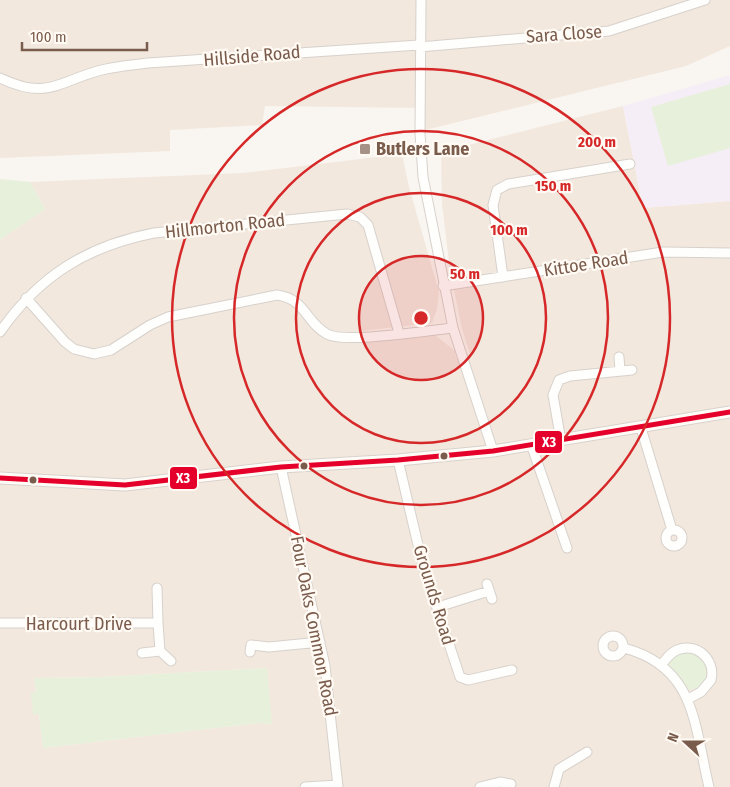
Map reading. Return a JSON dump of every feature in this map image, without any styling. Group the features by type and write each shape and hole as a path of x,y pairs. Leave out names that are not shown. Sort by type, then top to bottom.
{"street":[{"path":"421,0 419,46 420,133 429,210 453,328 493,451"},
{"name":"Sara Close","path":"419,46 609,31 704,0"},
{"name":"Hillside Road","path":"0,78 28,89 41,89 105,69 148,63 419,46"},
{"path":"503,277 493,205 497,190 508,184 630,164"},
{"name":"Hillmorton Road","path":"0,332 26,298 40,284 78,259 131,237 162,232 347,214 360,217 368,226 399,332"},
{"name":"Kittoe Road","path":"443,286 663,252 730,253"},
{"path":"26,298 65,342 86,354 104,354 150,325 168,317 277,295 285,296 301,305 318,327 336,338 453,328"},
{"path":"619,357 620,370"},
{"path":"560,440 553,395 559,380 570,376 632,370"},
{"path":"0,478 125,485 281,467 398,460 493,451 730,412"},
{"path":"641,428 672,530"},
{"path":"531,444 567,548"},
{"name":"Grounds Road","path":"398,460 423,566 460,677 468,680 512,670"},
{"name":"Four Oaks Common Road","path":"281,467 320,642 331,714 338,786"},
{"name":"Harcourt Drive","path":"142,653 160,651 157,588"},
{"path":"438,607 490,591"},
{"name":"Harcourt Drive","path":"0,623 158,623"},
{"path":"250,645 269,647 320,642"},
{"path":"624,648 648,656 662,664 678,682 688,699 709,787"},
{"path":"662,664 672,652 686,648 702,652 708,658 712,665 711,680 701,692 688,699"},
{"path":"160,651 171,661"},
{"path":"554,787 558,769 587,752"},
{"path":"480,787 500,782 511,784"},
{"path":"305,787 338,786"}],"shaded area":[{"path":"0,0 730,0 730,46 686,66 425,130 424,108 265,106 262,125 170,130 170,151 0,158"},
{"path":"730,75 730,201 643,208 623,106"},
{"path":"623,106 643,208 730,201 730,787 0,787 0,240 45,209 30,182 244,173 402,154 409,187 439,292 437,309 432,323 361,331 362,341 434,334 455,351 456,358 470,354 462,329 450,270 442,204 441,152","holes":["267,668 271,724 259,723 43,748 39,714 34,714 31,693 36,693 34,678 102,677"]}],"green space":[{"path":"730,84 730,148 668,166 651,107"},
{"path":"0,179 30,182 45,209 0,240"},
{"path":"679,651 695,652 706,662 706,680 701,686 690,690 668,665 667,661"},
{"path":"267,668 272,724 259,723 43,748 39,714 33,714 31,693 36,692 34,678 102,677"}],"transit line":[{"name":"X3","path":"0,478 125,485 281,467 398,460 493,451 730,412"}],"place":[{"name":"Butlers Lane","path":"365,149"}]}
